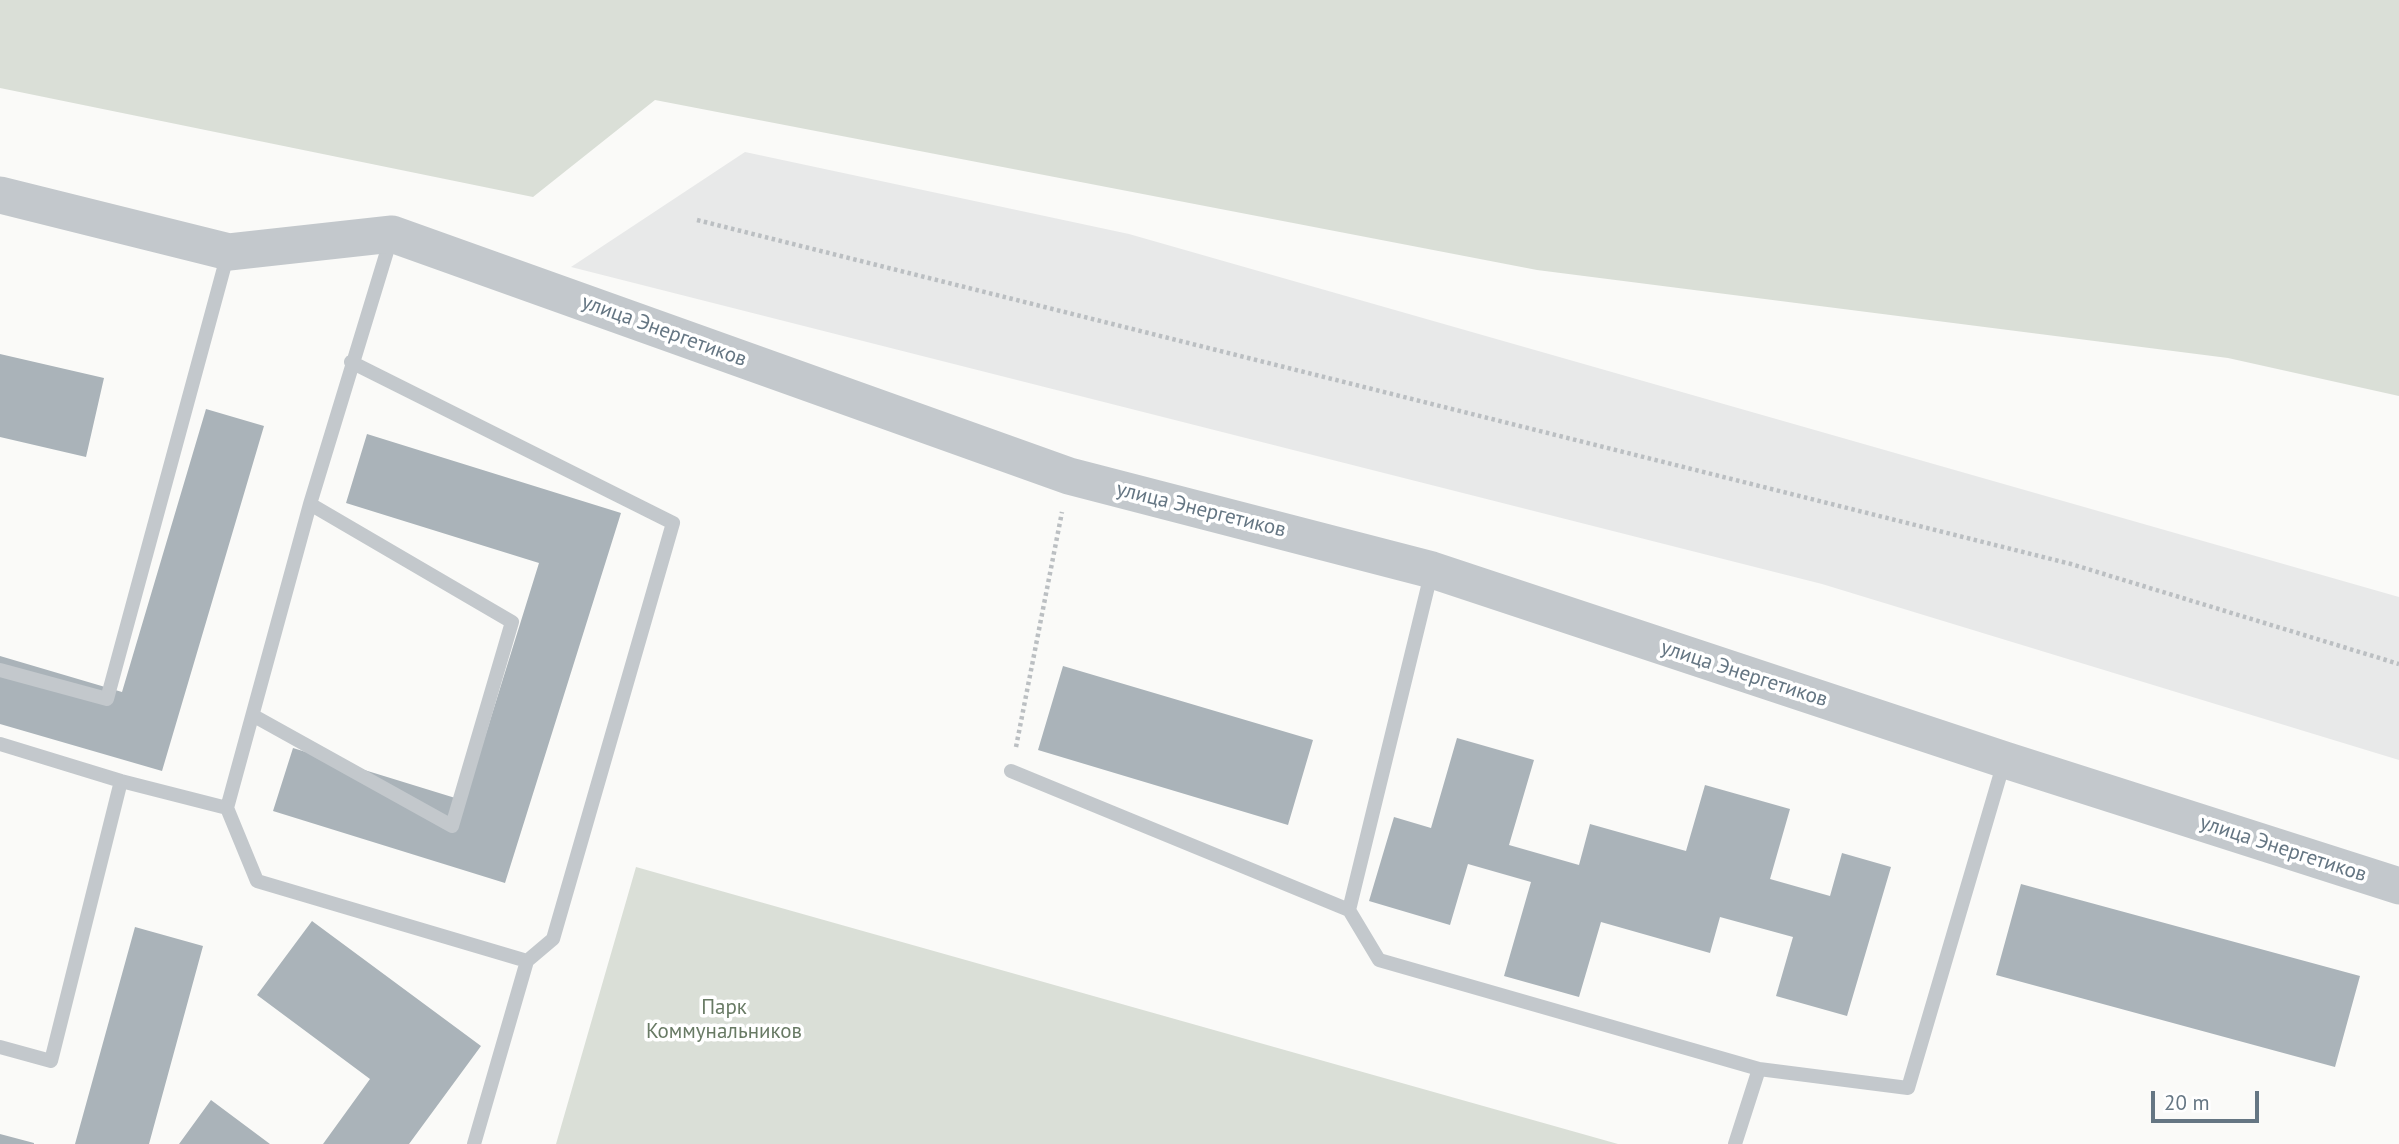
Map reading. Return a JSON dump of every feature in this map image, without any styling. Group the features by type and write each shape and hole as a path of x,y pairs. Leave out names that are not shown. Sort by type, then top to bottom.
{"street":[{"name":"улица Энергетиков","path":"0,195 229,252 392,234 1069,476 1432,570 2005,761 2399,886"}],"lane":[{"path":"392,234 310,504 227,808 257,881 527,961"},
{"path":"0,670 107,699 229,252"},
{"path":"351,362 673,523 553,939 527,961 474,1144"},
{"path":"254,716 452,826 512,622 310,504"},
{"path":"1349,910 1432,570"},
{"path":"0,744 121,781 227,808"},
{"path":"1011,771 1349,910 1379,960 1759,1069 1908,1088 2005,761"},
{"path":"0,1048 51,1061 121,781"},
{"path":"1735,1144 1759,1069"}],"path":[{"path":"697,220 2071,564 2399,664"},
{"path":"1011,771 1069,476"}],"shaded area":[{"path":"745,152 1129,234 2399,597 2399,760 1822,584 571,267"}],"green space":[{"path":"0,0 2399,0 2399,396 2228,358 1537,270 655,100 533,197 0,88"},
{"name":"Парк Коммунальников","path":"636,867 1618,1144 556,1144"}],"building":[{"path":"0,354 104,378 86,457 0,437"},
{"path":"206,409 264,426 162,771 0,724 0,656 122,692"},
{"path":"367,434 621,513 505,883 273,811 293,748 465,801 539,563 346,503"},
{"path":"1063,666 1313,740 1288,825 1038,750"},
{"path":"1457,738 1534,760 1509,845 1579,865 1590,824 1686,851 1705,785 1790,809 1770,879 1830,896 1842,853 1891,867 1847,1016 1776,996 1793,937 1720,917 1710,953 1601,922 1579,997 1504,976 1531,882 1468,864 1450,925 1369,901 1394,817 1431,828"},
{"path":"2021,884 2360,976 2335,1067 1996,975"},
{"path":"312,921 481,1046 409,1144 323,1144 370,1079 257,995"},
{"path":"135,927 203,946 149,1144 75,1144"},
{"path":"211,1100 270,1144 179,1144"},
{"path":"0,1134 34,1143 34,1144 0,1144"}]}
